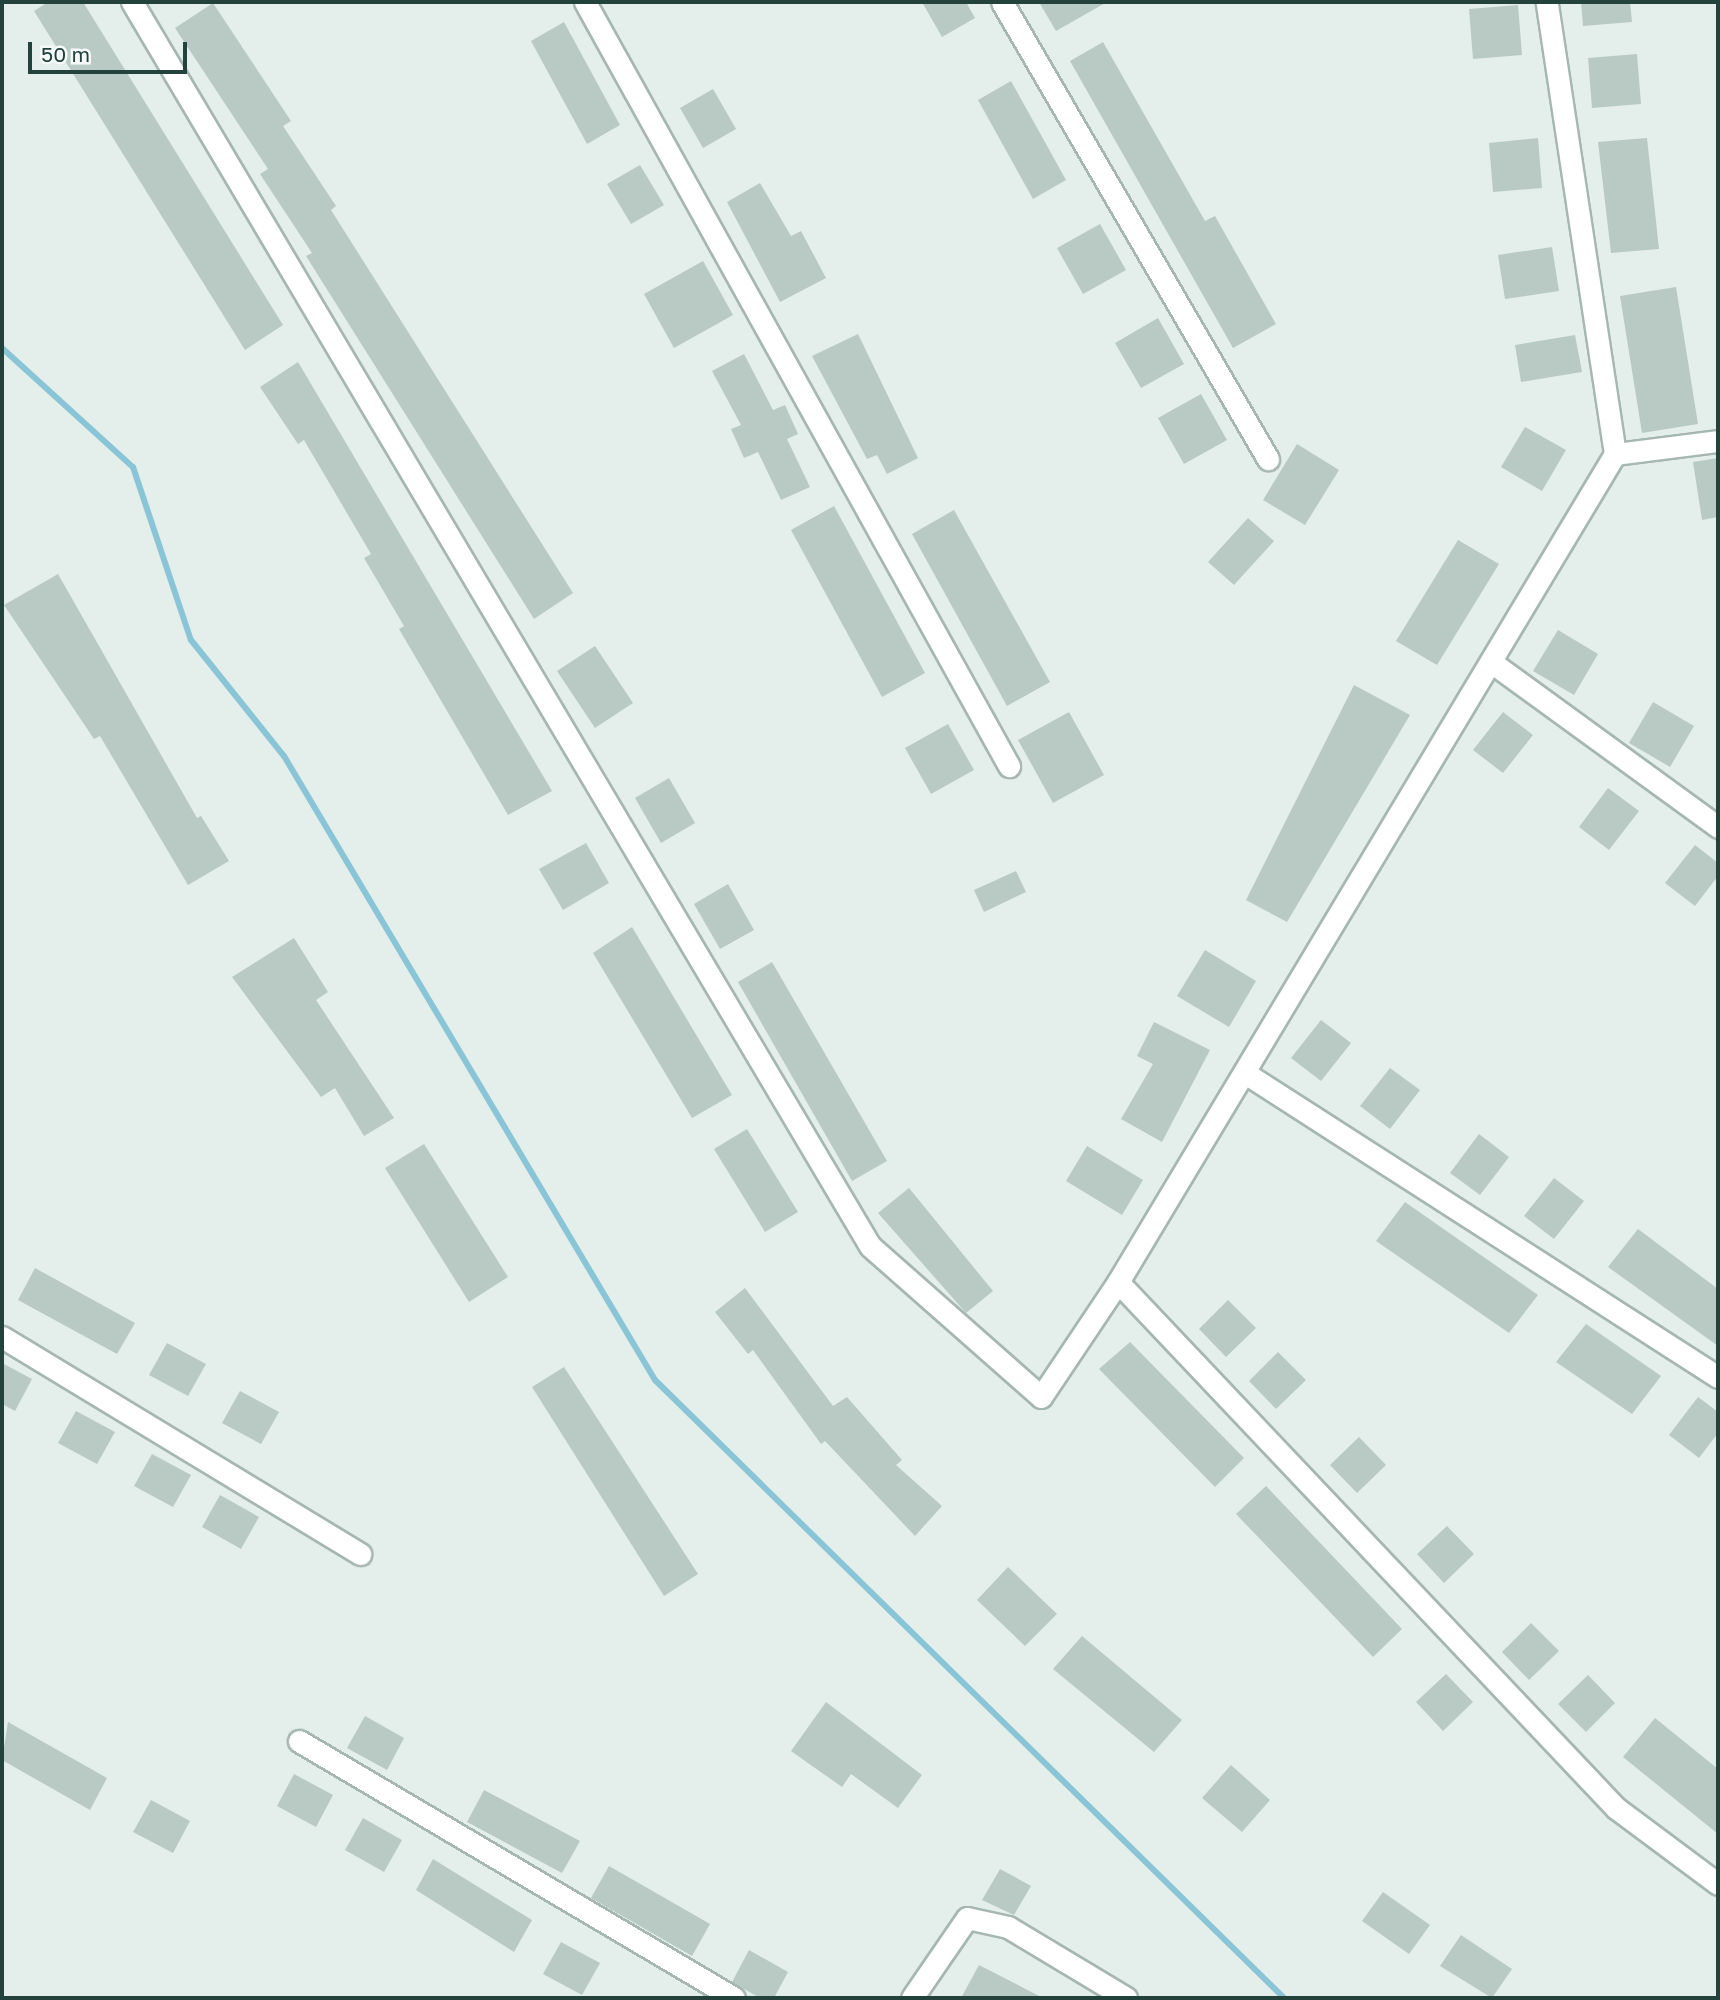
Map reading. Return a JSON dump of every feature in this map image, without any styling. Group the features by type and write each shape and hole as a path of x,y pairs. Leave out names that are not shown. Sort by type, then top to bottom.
{"street":[{"path":"132,2 870,1246 1041,1397 1118,1282 1615,454 1547,2"},
{"path":"585,2 1009,766"},
{"path":"1002,2 1268,459"},
{"path":"1615,454 1718,441"},
{"path":"1491,662 1718,827"},
{"path":"1245,1073 1718,1377"},
{"path":"1118,1282 1616,1808 1718,1884"},
{"path":"2,1337 361,1554"},
{"path":"299,1741 734,1998"},
{"path":"912,1998 967,1918 1007,1927 1126,1998"}],"building":[{"path":"48,2 83,2 283,325 245,350 34,11"},
{"path":"922,2 966,2 975,18 942,37"},
{"path":"1039,2 1107,2 1056,31"},
{"path":"1581,2 1630,2 1632,22 1583,26"},
{"path":"213,3 291,121 283,126 336,206 331,210 573,593 534,619 306,256 312,253 260,174 268,169 175,28"},
{"path":"1518,5 1522,55 1473,59 1469,9"},
{"path":"564,22 620,125 587,144 531,41"},
{"path":"1103,42 1205,221 1215,216 1276,324 1233,348 1070,61"},
{"path":"1637,54 1641,104 1592,108 1588,58"},
{"path":"1011,81 1066,180 1033,199 978,100"},
{"path":"713,89 736,129 703,148 680,108"},
{"path":"1538,138 1542,188 1493,192 1489,143"},
{"path":"1647,138 1659,249 1611,253 1598,142"},
{"path":"640,165 664,205 631,224 607,184"},
{"path":"760,183 791,236 801,231 826,278 780,302 727,202"},
{"path":"1100,224 1126,270 1083,294 1057,248"},
{"path":"1552,247 1559,291 1505,299 1498,255"},
{"path":"703,261 733,315 674,348 644,294"},
{"path":"1676,287 1698,424 1642,433 1620,296"},
{"path":"1158,318 1184,364 1141,388 1115,343"},
{"path":"858,334 918,458 887,474 877,455 867,459 812,356"},
{"path":"1575,335 1582,372 1521,382 1515,345"},
{"path":"744,354 773,410 785,405 798,434 787,439 810,487 781,500 758,452 744,458 731,429 741,425 712,371"},
{"path":"298,362 552,791 508,815 399,629 404,626 364,558 371,554 304,440 298,444 260,387"},
{"path":"1201,394 1227,440 1184,464 1158,418"},
{"path":"1525,427 1566,450 1542,491 1501,467"},
{"path":"1297,444 1339,470 1305,525 1263,500"},
{"path":"1718,458 1718,517 1702,520 1693,462"},
{"path":"834,506 925,673 882,697 791,530"},
{"path":"954,510 1050,682 1007,706 912,534"},
{"path":"1248,518 1274,541 1234,585 1208,562"},
{"path":"1458,540 1499,564 1437,665 1396,641"},
{"path":"58,574 197,818 201,816 229,861 188,885 100,736 94,739 4,605"},
{"path":"1558,630 1598,654 1574,695 1533,671"},
{"path":"595,646 633,703 595,728 557,671"},
{"path":"1354,685 1410,715 1287,922 1246,900"},
{"path":"1653,702 1694,726 1670,767 1629,743"},
{"path":"1069,712 1104,775 1053,803 1018,740"},
{"path":"1503,712 1533,735 1503,773 1473,750"},
{"path":"948,724 974,770 931,794 905,748"},
{"path":"669,778 695,823 661,843 635,798"},
{"path":"1608,788 1639,811 1609,850 1579,827"},
{"path":"586,843 609,883 563,910 539,869"},
{"path":"1695,845 1718,863 1718,876 1695,906 1665,883"},
{"path":"1016,871 1026,892 984,912 974,890"},
{"path":"728,884 754,930 720,949 694,904"},
{"path":"632,927 732,1095 692,1118 593,953"},
{"path":"294,938 328,992 316,1000 394,1118 364,1136 335,1088 321,1097 232,977"},
{"path":"1205,950 1256,981 1229,1027 1177,996"},
{"path":"772,962 887,1161 852,1181 738,982"},
{"path":"1321,1020 1351,1043 1321,1081 1291,1058"},
{"path":"1154,1022 1210,1050 1162,1142 1121,1119 1153,1064 1137,1056"},
{"path":"1390,1068 1420,1090 1390,1129 1360,1106"},
{"path":"747,1129 798,1212 765,1232 714,1149"},
{"path":"1479,1134 1509,1157 1480,1195 1450,1173"},
{"path":"424,1144 508,1277 469,1302 385,1168"},
{"path":"1087,1146 1143,1180 1122,1215 1066,1181"},
{"path":"1554,1178 1584,1201 1554,1239 1524,1216"},
{"path":"909,1188 993,1291 966,1313 878,1213"},
{"path":"1405,1202 1538,1295 1509,1333 1376,1241"},
{"path":"1638,1229 1718,1289 1718,1346 1608,1267"},
{"path":"35,1268 135,1323 117,1354 18,1300"},
{"path":"745,1288 833,1406 847,1397 902,1460 896,1465 942,1506 915,1536 825,1441 821,1444 753,1350 748,1354 715,1312"},
{"path":"1228,1300 1256,1328 1226,1357 1199,1329"},
{"path":"1586,1324 1661,1376 1632,1414 1556,1362"},
{"path":"1130,1342 1244,1458 1215,1487 1099,1369"},
{"path":"167,1343 206,1364 188,1396 149,1375"},
{"path":"1278,1352 1306,1380 1276,1409 1249,1381"},
{"path":"2,1363 32,1379 15,1411 2,1404"},
{"path":"564,1367 698,1574 664,1596 532,1387"},
{"path":"240,1391 279,1412 261,1444 222,1423"},
{"path":"1698,1397 1718,1412 1718,1433 1699,1458 1669,1435"},
{"path":"76,1411 115,1432 97,1464 58,1443"},
{"path":"1359,1437 1386,1465 1357,1493 1330,1465"},
{"path":"152,1454 191,1475 173,1507 134,1486"},
{"path":"1266,1486 1402,1629 1373,1657 1236,1514"},
{"path":"220,1495 259,1517 241,1549 202,1527"},
{"path":"1447,1526 1474,1554 1444,1583 1417,1554"},
{"path":"1008,1567 1057,1614 1025,1646 977,1600"},
{"path":"1531,1623 1559,1651 1529,1680 1502,1652"},
{"path":"1082,1636 1182,1720 1154,1752 1053,1669"},
{"path":"1446,1674 1473,1702 1443,1731 1416,1702"},
{"path":"1588,1675 1615,1703 1586,1732 1558,1704"},
{"path":"826,1702 922,1775 898,1808 851,1774 842,1787 791,1751"},
{"path":"365,1716 404,1738 387,1770 347,1748"},
{"path":"1655,1718 1718,1769 1718,1834 1623,1757"},
{"path":"8,1722 107,1778 90,1810 2,1760"},
{"path":"1231,1765 1270,1800 1242,1832 1202,1798"},
{"path":"294,1774 333,1795 316,1827 277,1806"},
{"path":"484,1790 580,1841 562,1873 467,1822"},
{"path":"151,1800 190,1821 173,1853 133,1832"},
{"path":"363,1818 402,1840 384,1872 345,1850"},
{"path":"433,1859 532,1920 514,1952 416,1890"},
{"path":"609,1866 710,1924 692,1956 591,1898"},
{"path":"1000,1869 1031,1886 1014,1915 982,1900"},
{"path":"1383,1892 1430,1925 1409,1954 1362,1921"},
{"path":"1461,1935 1512,1969 1492,1998 1440,1966"},
{"path":"561,1942 600,1963 582,1995 543,1974"},
{"path":"749,1950 788,1972 774,1998 760,1998 732,1982"},
{"path":"979,1965 1043,1998 961,1998"}],"waterway":[{"path":"2,348 133,467 191,640 284,756 655,1380 1284,1998"}]}
